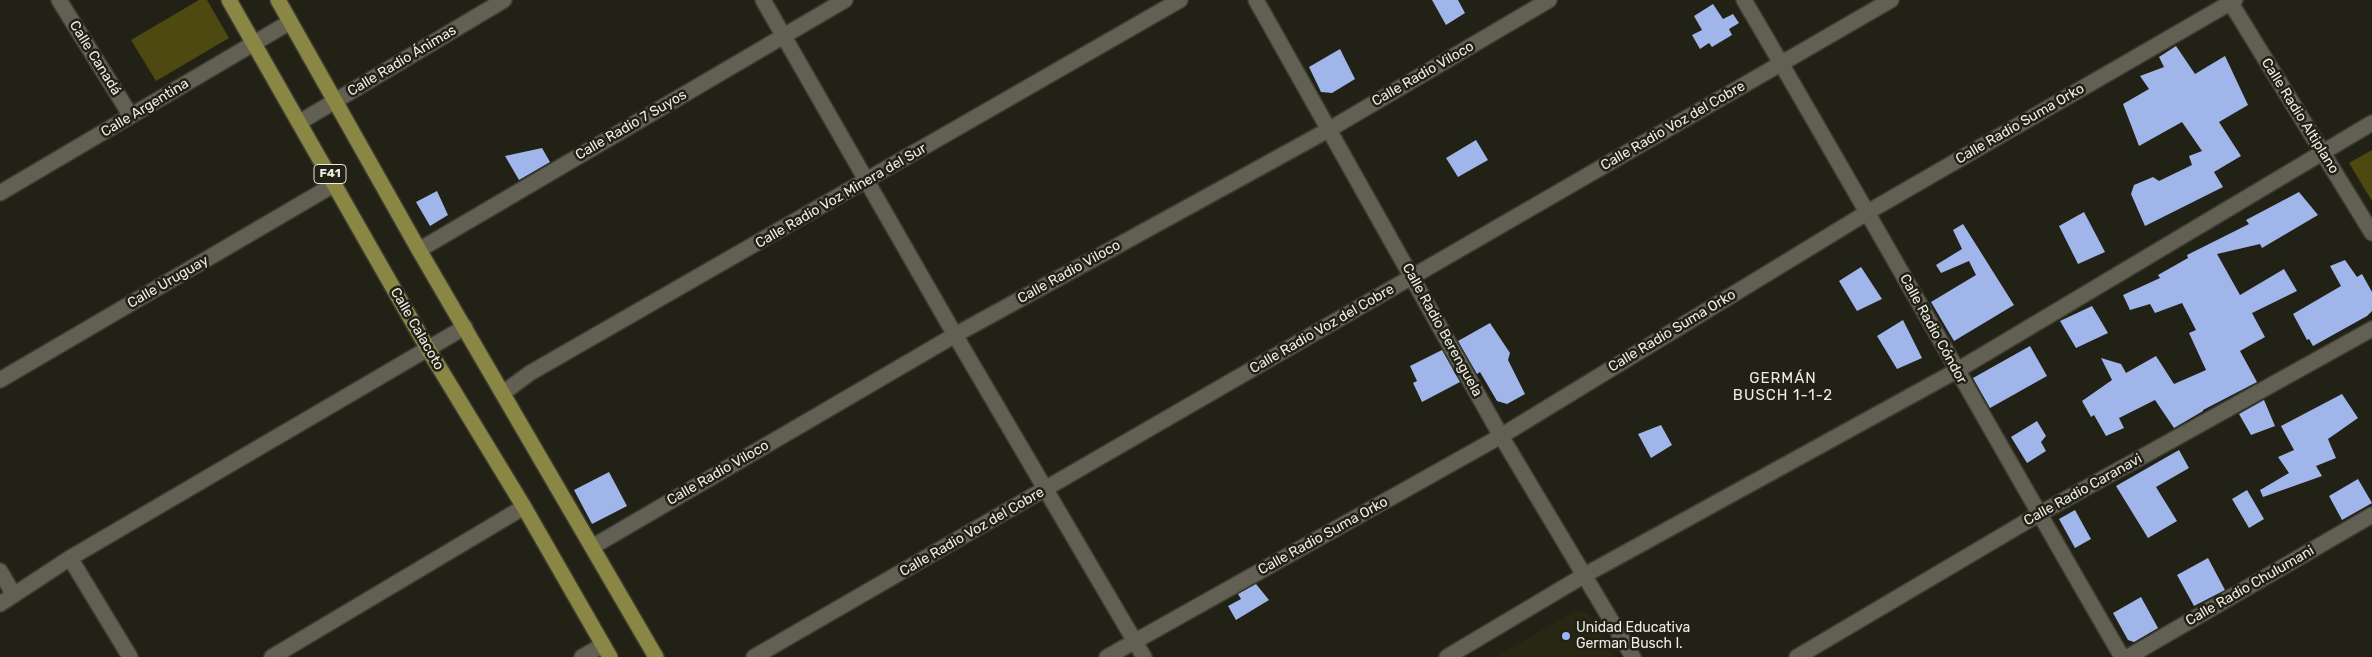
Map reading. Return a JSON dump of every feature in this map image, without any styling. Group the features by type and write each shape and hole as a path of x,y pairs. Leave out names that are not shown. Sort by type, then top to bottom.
{"main road":[{"name":"Calle Calacoto","path":"229,0 428,349 524,507 606,651"},
{"path":"278,0 418,250 465,327 656,657"}],"street":[{"name":"Calle Canadá","path":"59,0 131,116"},
{"name":"Calle Radio Ánimas","path":"300,122 504,0"},
{"path":"764,0 868,180 954,335 1144,657"},
{"name":"Calle Radio 7 Suyos","path":"418,250 845,0"},
{"name":"Calle Radio Voz Minera del Sur","path":"503,393 530,374 1180,0"},
{"name":"Calle Radio Berenguela","path":"1256,0 1413,276 1501,436 1633,657"},
{"name":"Calle Radio Viloco","path":"592,547 954,335 1330,129 1549,0"},
{"name":"Calle Radio Cóndor","path":"1744,0 1868,212 1956,371 2122,657"},
{"name":"Calle Radio Voz del Cobre","path":"754,657 1891,0"},
{"name":"Calle Radio Altiplano","path":"2231,1 2372,233"},
{"name":"Calle Radio Suma Orko","path":"1107,657 1501,436 1868,212 2231,1"},
{"name":"Calle Argentina","path":"0,193 290,22"},
{"path":"1447,657 1583,576 1956,371 2372,123"},
{"name":"Calle Uruguay","path":"0,380 335,184"},
{"path":"0,604 70,558 465,327"},
{"name":"Calle Radio Caranavi","path":"1797,657 2039,514 2372,329"},
{"path":"281,655 524,507"},
{"name":"Calle Radio Chulumani","path":"2128,657 2372,514"},
{"path":"70,558 130,657"},
{"path":"0,571 14,595"},
{"path":"582,657 606,651"}],"shaded area":[{"path":"199,0 207,0 229,38 156,81 131,40"},
{"path":"2372,150 2372,201 2349,163"},
{"name":"Unidad Educativa German Busch I.","path":"1577,610 1590,615 1614,657 1495,657"}],"building":[{"path":"1432,0 1458,0 1465,13 1446,25"},
{"path":"1713,4 1723,19 1733,14 1739,23 1729,29 1732,35 1712,47 1709,43 1700,49 1692,35 1702,30 1694,16"},
{"path":"2176,46 2195,74 2225,56 2248,105 2219,122 2241,156 2214,172 2223,187 2145,226 2131,194 2134,185 2153,177 2159,181 2192,165 2189,156 2202,151 2182,122 2139,146 2123,104 2149,89 2140,76 2164,67 2159,57"},
{"path":"1340,49 1355,79 1332,93 1321,92 1309,67"},
{"path":"1476,140 1488,160 1458,177 1446,158"},
{"path":"542,148 550,162 519,180 505,156"},
{"path":"437,191 448,215 430,226 416,202"},
{"path":"2299,192 2318,215 2262,248 2260,244 2217,254 2240,295 2284,269 2297,291 2252,313 2265,337 2240,351 2257,382 2203,410 2174,428 2155,400 2119,418 2124,428 2106,436 2094,415 2091,417 2082,401 2112,380 2101,358 2121,364 2126,373 2156,356 2174,384 2206,370 2189,333 2196,330 2182,303 2155,313 2150,304 2130,310 2123,295 2160,278 2158,275 2188,258 2187,255 2249,224 2246,220"},
{"path":"2084,212 2105,252 2078,264 2059,226"},
{"path":"1963,224 2014,305 1954,341 1931,302 1976,275 1969,261 1941,273 1936,265 1962,249 1953,230"},
{"path":"2345,260 2357,277 2362,274 2372,292 2372,311 2367,316 2313,346 2309,339 2307,340 2293,314 2341,286 2330,266"},
{"path":"1861,267 1882,299 1857,311 1839,281"},
{"path":"2092,306 2108,333 2076,348 2060,321"},
{"path":"1903,320 1922,358 1897,369 1877,336"},
{"path":"1490,323 1510,353 1508,360 1525,394 1507,404 1497,401 1480,372 1477,374 1458,341"},
{"path":"2030,346 2047,376 1990,408 1973,378"},
{"path":"1442,350 1460,382 1422,402 1413,383 1417,381 1410,366"},
{"path":"2342,394 2358,418 2328,439 2336,458 2316,466 2322,476 2263,497 2260,490 2289,473 2278,457 2294,450 2281,426"},
{"path":"2264,400 2275,426 2251,435 2239,414"},
{"path":"2037,421 2046,436 2041,442 2046,451 2027,463 2011,437"},
{"path":"1661,425 1672,445 1651,458 1638,434"},
{"path":"2179,450 2189,468 2156,487 2177,521 2148,538 2116,486"},
{"path":"609,472 627,506 592,524 574,490"},
{"path":"2358,479 2372,503 2342,520 2329,496"},
{"path":"2247,490 2264,519 2249,528 2232,499"},
{"path":"2075,510 2091,539 2075,548 2059,519"},
{"path":"2208,558 2225,590 2194,606 2177,575"},
{"path":"1256,584 1269,600 1236,620 1228,606 1241,599 1238,594"},
{"path":"2141,597 2158,628 2134,642 2128,640 2113,613"}],"place":[{"name":"Unidad Educativa German Busch I.","path":"1566,636"}],"district":[{"name":"GERMÁN BUSCH 1-1-2","path":"1783,388"}]}
